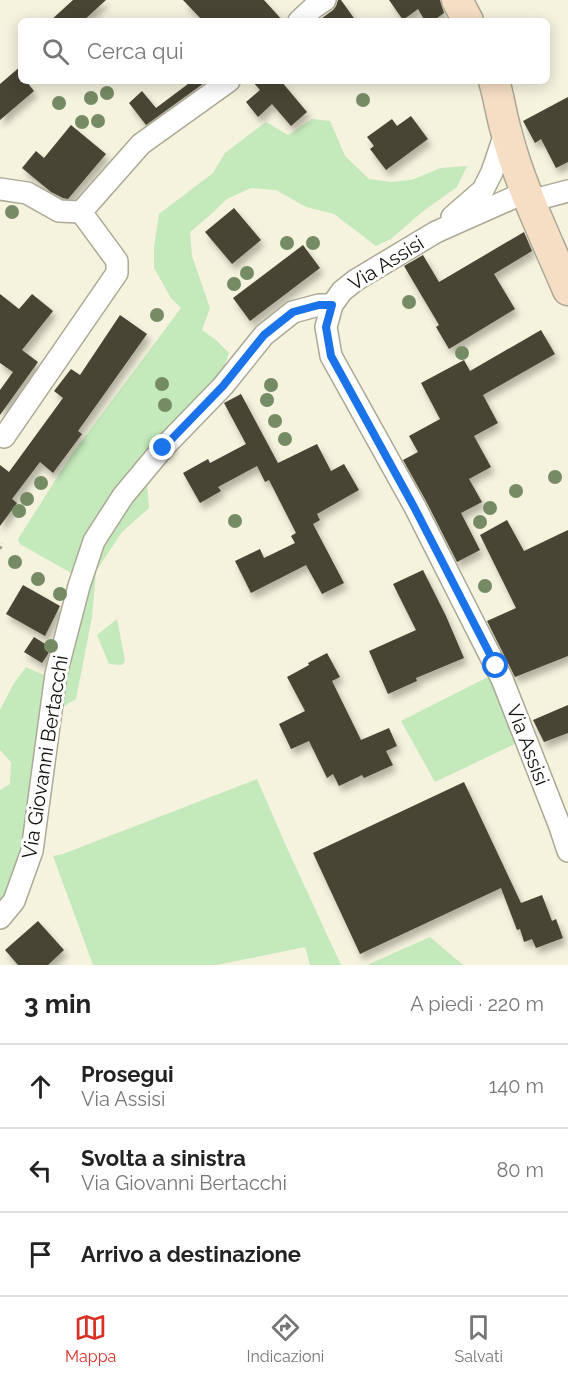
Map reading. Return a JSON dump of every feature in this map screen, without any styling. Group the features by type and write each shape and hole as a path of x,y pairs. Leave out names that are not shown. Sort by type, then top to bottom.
{"street":[{"path":"302,18 325,0"},
{"path":"457,0 466,18"},
{"path":"81,212 141,144 225,84"},
{"path":"495,84 506,131 528,196 568,290"},
{"name":"Via Assisi","path":"436,232 483,190 492,172 506,131"},
{"path":"0,189 27,193 59,211 81,212"},
{"name":"Via Assisi","path":"568,191 528,196 436,232 356,280 342,291 332,305 326,327 331,356 414,507 502,679 568,851"},
{"path":"4,437 117,273 117,261 81,212"},
{"name":"Via Giovanni Bertacchi","path":"0,918 14,901 32,851 56,674 79,586 94,541 123,496 163,448 223,386 264,335 293,312 319,305 332,305"}],"path":[{"path":"0,549 2,543"}],"green space":[{"path":"312,119 330,121 345,156 369,179 391,182 411,180 441,168 467,166 457,187 422,212 391,239 376,246 334,214 306,207 276,190 251,188 227,199 190,232 192,256 210,308 202,330 229,353 221,376 76,573 71,573 20,544 18,539 72,454 181,308 171,298 154,268 154,247 159,214 213,173 225,153 266,122 288,135"},
{"path":"147,483 149,508 122,532 96,571 94,560 112,524"},
{"path":"96,571 92,617 76,699 59,709 79,619"},
{"path":"117,619 125,661 122,665 109,664 97,635"},
{"path":"26,667 46,676 48,695 35,738 31,821 19,872 0,905 0,790 10,784 11,762 0,750 0,710 14,683"},
{"path":"490,676 517,743 435,782 401,721"},
{"path":"257,779 341,965 310,965 305,947 217,965 93,965 53,856"},
{"path":"430,937 463,965 367,965"}],"building":[{"path":"73,0 106,0 86,18 53,18"},
{"path":"183,0 264,0 280,18 200,18"},
{"path":"338,0 341,0 354,18 322,18 336,6"},
{"path":"389,0 440,0 444,13 437,18 423,18 418,9 406,18 402,18"},
{"path":"18,69 18,84 28,84 34,91 0,120 0,84"},
{"path":"188,84 203,84 146,125 129,103 142,91 156,108"},
{"path":"255,84 284,84 307,112 291,126 272,104 258,117 246,102 260,90"},
{"path":"568,97 568,162 556,168 541,139 535,143 523,121"},
{"path":"411,116 428,139 386,170 370,149 374,146 367,137 392,119 397,126"},
{"path":"71,125 106,154 68,199 51,192 22,168 36,151 44,158"},
{"path":"234,208 261,240 232,264 205,232"},
{"path":"524,232 532,251 494,274 515,309 449,349 436,327 439,325 404,266 423,255 439,282"},
{"path":"303,245 320,268 250,321 233,298"},
{"path":"0,294 19,309 32,294 53,311 22,350 38,362 0,415 0,390 13,372 0,363"},
{"path":"120,315 147,334 78,431 82,434 53,473 40,462 12,499 17,503 0,526 0,465 9,472 63,398 54,391 71,369 80,375"},
{"path":"541,330 555,354 483,395 498,423 474,436 491,467 469,479 482,502 461,513 480,550 457,562 403,460 418,452 409,436 440,419 421,383 464,360 470,371"},
{"path":"241,394 278,463 317,444 331,471 344,464 359,490 317,514 320,520 313,524 344,583 322,594 306,565 251,593 235,561 260,549 264,558 295,543 291,536 296,533 269,480 265,482 257,466 218,487 221,491 200,503 183,473 208,459 210,463 246,444 224,403"},
{"path":"507,520 524,551 568,530 568,656 515,677 487,621 516,608 480,535"},
{"path":"423,570 464,658 416,678 417,681 388,694 369,651 416,630 393,584"},
{"path":"23,585 60,606 45,636 6,614"},
{"path":"34,637 50,647 42,663 24,652"},
{"path":"327,653 340,677 332,681 361,740 389,728 397,746 386,751 393,765 364,778 362,775 339,786 333,774 327,778 309,741 291,749 279,724 305,711 287,677"},
{"path":"568,705 568,733 544,742 533,720"},
{"path":"464,782 521,903 542,895 552,921 556,919 563,938 536,948 532,939 524,942 501,888 360,954 313,853"},
{"path":"38,921 64,950 48,965 18,965 5,950"}],"route":[{"path":"163,448 223,386 264,335 293,312 319,305 332,305 326,327 331,356 414,507 496,666"}]}
